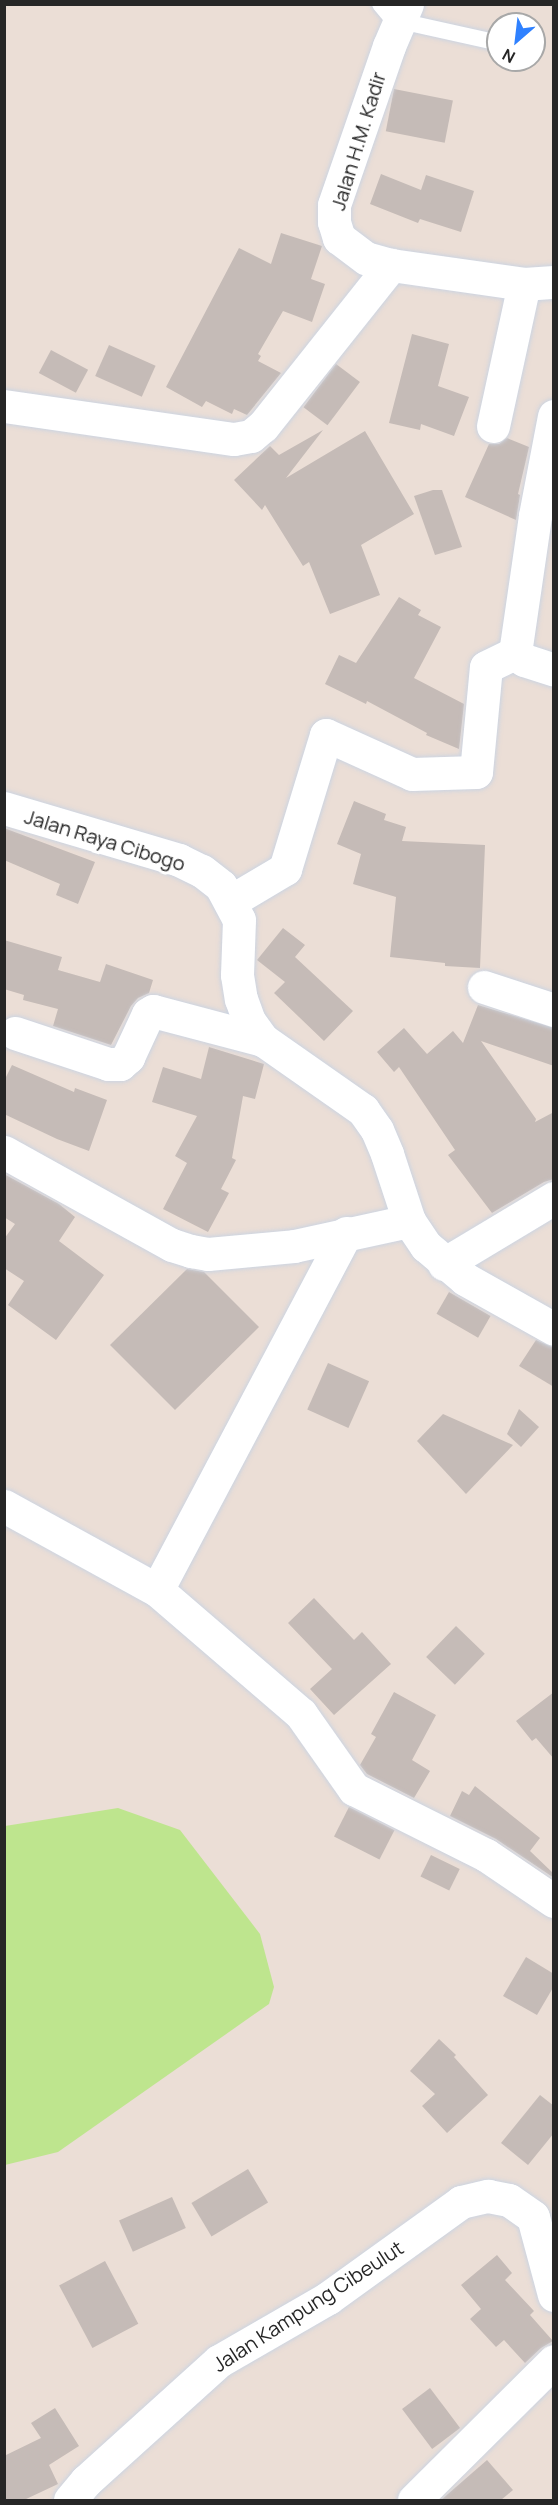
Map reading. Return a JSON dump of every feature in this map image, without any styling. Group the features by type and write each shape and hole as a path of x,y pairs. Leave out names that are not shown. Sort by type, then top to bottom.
{"street":[{"name":"Jalan H.M. Kadir","path":"396,10 388,46 334,205 334,222 339,238 366,258 391,265 539,283"},
{"path":"4,406 234,439 250,436 263,426 391,265"},
{"path":"493,426 539,283"},
{"path":"515,652 535,516 554,416"},
{"path":"515,652 524,660 554,670"},
{"path":"231,901 285,869 326,735 412,774 476,772 486,667 515,652"},
{"name":"Jalan Raya Cibogo","path":"4,808 179,860 202,871 220,886 231,901 239,920 237,975 241,999 249,1021 263,1040 363,1110 377,1130 387,1154 409,1221 426,1246 444,1264 465,1280 554,1329"},
{"path":"484,987 554,1010"},
{"path":"15,1033 108,1064 120,1064 128,1057 148,1014 153,1011 263,1040"},
{"path":"4,1152 172,1245 208,1254 294,1246 409,1221"},
{"path":"444,1264 554,1198"},
{"path":"157,1590 346,1233"},
{"path":"4,1506 157,1590 301,1714 354,1789 486,1855 554,1901"},
{"name":"Jalan Kampung Cibeulut","path":"70,2500 86,2481 219,2361 328,2298 461,2202 488,2196 509,2200 533,2217 554,2295"},
{"path":"414,2500 554,2361"}],"lane":[{"path":"396,10 486,39"}],"green space":[{"path":"118,1808 180,1830 260,1934 274,1987 269,2004 58,2152 5,2165 5,1826"}],"building":[{"path":"394,89 453,100 445,143 386,131"},
{"path":"381,174 421,190 426,175 474,191 461,232 420,219 418,223 370,204"},
{"path":"281,233 322,246 311,279 325,284 312,322 283,311 258,354 261,356 258,361 281,373 247,415 234,409 232,414 206,401 202,407 166,387 239,248 271,264"},
{"path":"412,334 449,344 438,386 469,397 454,436 421,424 420,430 389,423"},
{"path":"109,345 156,366 142,397 95,376"},
{"path":"51,350 88,370 76,393 39,373"},
{"path":"336,364 360,382 327,425 304,407"},
{"path":"323,430 286,478 365,431 414,514 361,545 380,595 330,614 309,562 303,566 265,505 262,510 234,480 270,446 279,455"},
{"path":"507,438 529,447 518,494 520,495 516,520 465,497 489,444 499,444"},
{"path":"433,490 442,490 462,547 435,555 414,496"},
{"path":"399,597 421,610 418,615 441,627 414,678 464,704 459,749 426,735 427,733 367,701 366,704 325,684 339,655 356,663"},
{"path":"354,801 386,814 384,820 406,827 402,841 485,845 480,968 445,966 445,963 390,957 396,897 353,884 361,854 337,844"},
{"path":"4,828 95,862 78,904 56,895 60,884 4,860"},
{"path":"283,928 305,945 295,957 353,1011 324,1041 274,993 285,982 257,960"},
{"path":"4,940 62,957 58,970 100,982 106,964 153,980 149,993 138,998 131,1006 111,1045 53,1026 58,1009 23,1000 24,995 4,989"},
{"path":"478,1005 554,1028 554,1066 481,1041 536,1119 535,1122 554,1112 554,1179 544,1182 492,1213 448,1155 455,1150 399,1067 394,1072 377,1052 404,1028 427,1054 453,1031 463,1043"},
{"path":"209,1047 264,1064 255,1099 243,1096 232,1158 236,1160 221,1189 229,1193 208,1232 163,1209 187,1163 175,1156 197,1116 152,1102 163,1067 201,1079"},
{"path":"12,1065 74,1092 75,1088 107,1100 89,1151 4,1114 4,1081"},
{"path":"4,1174 59,1204 75,1217 59,1241 104,1275 56,1340 8,1305 24,1281 4,1268 4,1239 15,1224 4,1217"},
{"path":"187,1269 204,1272 259,1327 175,1410 110,1345"},
{"path":"449,1292 491,1316 478,1338 436,1314"},
{"path":"536,1340 554,1348 554,1387 519,1366"},
{"path":"328,1363 369,1381 348,1428 307,1410"},
{"path":"519,1409 539,1427 521,1447 507,1434"},
{"path":"443,1414 513,1445 466,1494 417,1441"},
{"path":"314,1598 354,1640 362,1632 391,1664 334,1715 310,1689 332,1669 288,1623"},
{"path":"456,1626 485,1654 455,1685 426,1657"},
{"path":"394,1692 436,1715 412,1760 430,1771 414,1798 367,1774 360,1765 376,1737 371,1734"},
{"path":"554,1692 554,1759 536,1738 532,1741 516,1721"},
{"path":"475,1786 540,1838 530,1851 554,1874 554,1878 496,1839 450,1816 462,1791 469,1795"},
{"path":"349,1807 394,1830 379,1860 334,1836"},
{"path":"431,1855 460,1869 449,1891 420,1877"},
{"path":"526,1957 554,1974 554,1986 537,2015 503,1996"},
{"path":"439,2039 456,2055 454,2057 488,2095 447,2133 422,2106 435,2094 410,2071"},
{"path":"540,2095 554,2106 554,2133 528,2165 501,2143"},
{"path":"248,2169 268,2202 212,2236 191,2203"},
{"path":"172,2197 186,2228 133,2252 119,2221"},
{"path":"497,2255 512,2273 505,2280 534,2311 530,2315 553,2341 541,2348 525,2363 504,2340 496,2347 470,2319 481,2309 461,2285"},
{"path":"105,2261 138,2324 92,2348 59,2285"},
{"path":"430,2388 460,2428 432,2449 402,2409"},
{"path":"55,2408 79,2446 49,2465 58,2484 24,2500 4,2500 4,2456 41,2438 31,2423"},
{"path":"487,2460 513,2490 501,2500 441,2500"}]}
